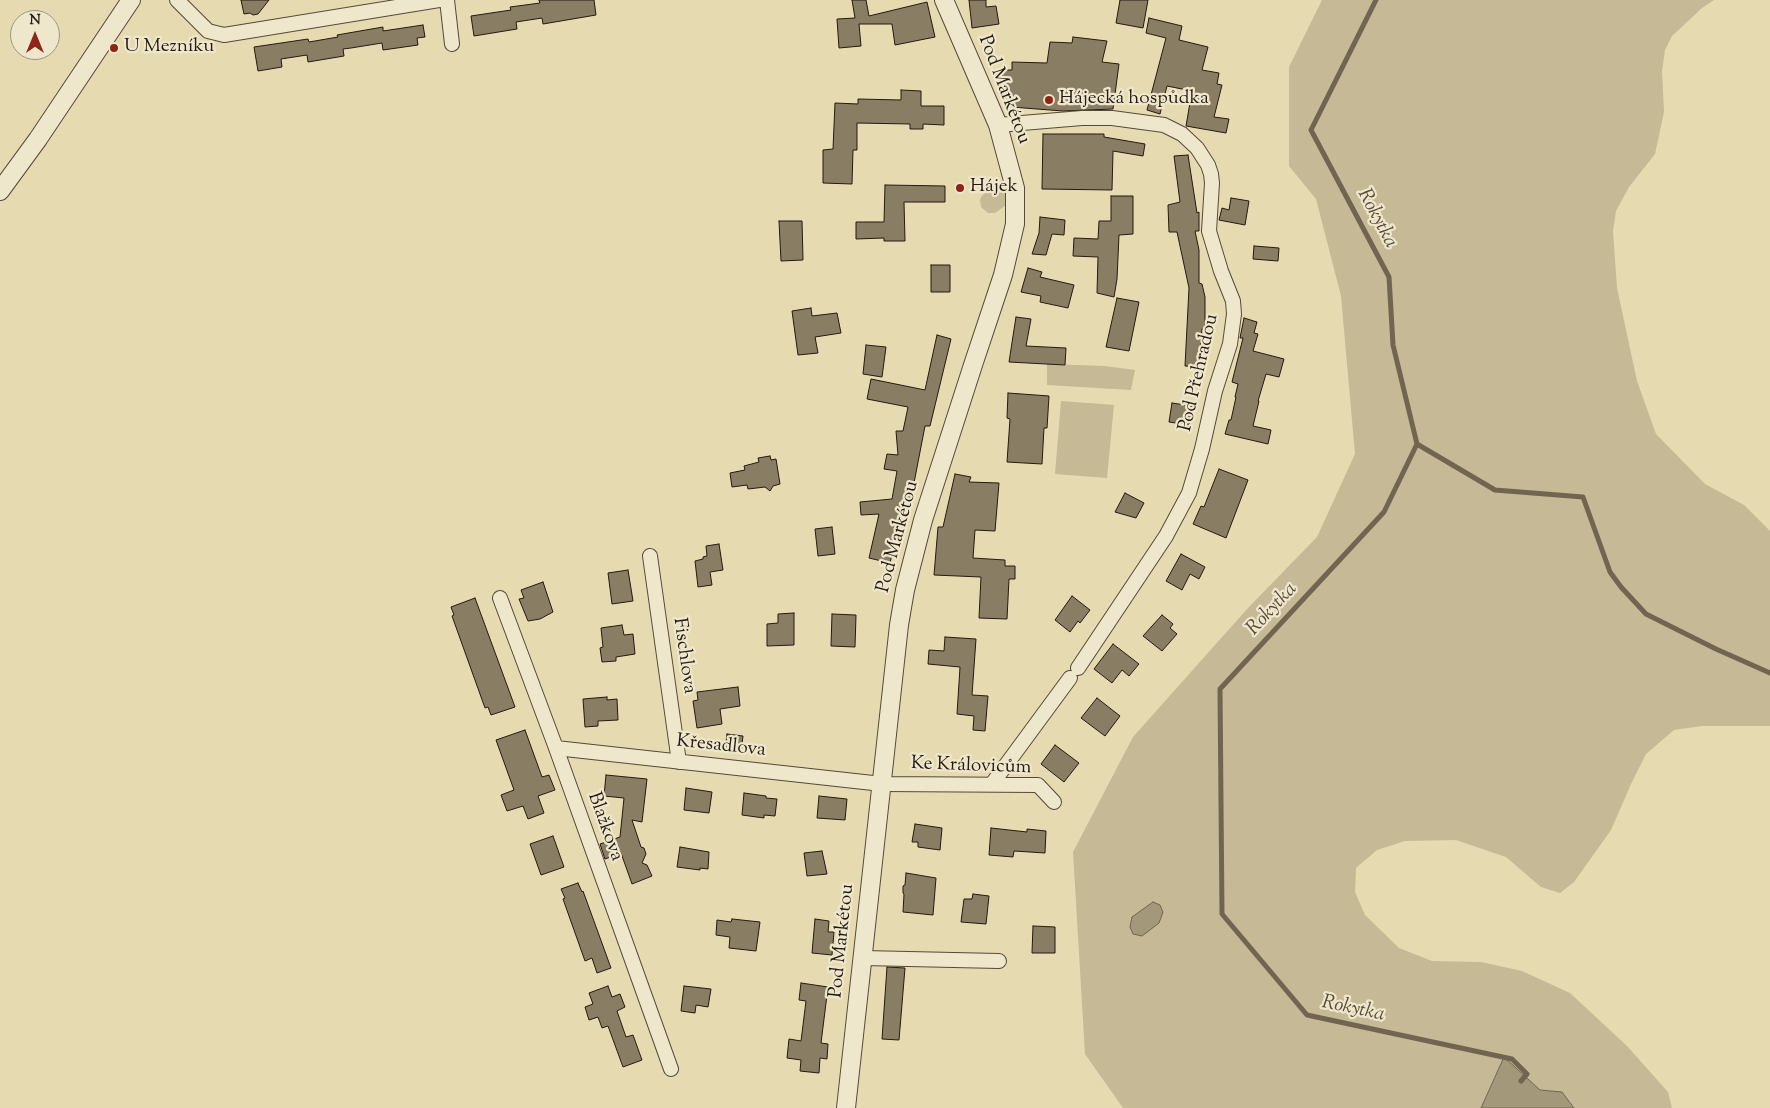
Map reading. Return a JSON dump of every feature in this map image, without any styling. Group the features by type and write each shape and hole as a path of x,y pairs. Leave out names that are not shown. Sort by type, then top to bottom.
{"street":[{"path":"0,191 38,140 131,0"},
{"path":"177,0 208,31 224,35 439,0"},
{"path":"448,0 452,44"},
{"name":"Pod Markétou","path":"846,1108 899,625 905,590 923,520 1007,264 1014,224 1015,188 998,125 944,0"},
{"name":"Pod Přehradou","path":"992,784 1074,673 1166,536 1189,493 1202,449 1214,391 1230,344 1234,314 1233,301 1221,271 1210,231 1211,174 1208,165 1197,148 1182,134 1164,126 1112,118 1082,118 998,125"},
{"name":"Fischlova","path":"650,556 679,762"},
{"name":"Blažkova","path":"500,598 671,1069"},
{"name":"Křesadlova","path":"556,748 882,784"},
{"name":"Ke Královicům","path":"882,784 1038,785 1054,802"},
{"path":"863,958 999,961"}],"shaded area":[{"path":"1322,0 1714,0 1702,8 1672,36 1665,50 1662,71 1664,112 1655,154 1629,187 1616,211 1613,231 1617,288 1637,381 1656,434 1705,484 1744,505 1770,531 1770,726 1702,726 1674,730 1646,754 1611,830 1574,882 1560,893 1541,887 1506,857 1456,840 1405,841 1377,850 1356,868 1355,892 1365,915 1399,948 1432,961 1481,962 1522,971 1570,993 1627,1046 1668,1092 1672,1108 1574,1108 1562,1092 1540,1090 1504,1058 1481,1108 1123,1108 1085,1054 1073,852 1133,737 1248,608 1317,537 1355,454 1341,296 1316,199 1289,166 1289,67"},
{"path":"996,180 1006,188 1006,205 995,213 988,213 981,207 980,200"},
{"path":"1047,364 1104,366 1135,370 1131,390 1047,385"},
{"path":"1061,401 1114,405 1107,478 1055,474"},
{"path":"1153,902 1160,905 1163,912 1159,923 1142,936 1133,934 1130,927 1132,917"},
{"path":"1504,1057 1540,1090 1562,1092 1574,1108 1481,1108"}],"building":[{"path":"241,0 269,0 258,14 253,15 250,13 244,14"},
{"path":"539,0 594,0 596,15 543,24 542,18 516,22 517,29 474,36 471,16 511,10 510,7 540,3"},
{"path":"852,0 866,0 869,16 927,2 935,37 895,45 892,24 859,24 861,46 839,48 837,19 855,18"},
{"path":"969,0 986,0 986,7 996,6 999,24 972,28"},
{"path":"1120,0 1148,0 1143,28 1116,23"},
{"path":"1149,18 1182,26 1179,40 1208,47 1202,70 1219,73 1217,84 1222,85 1214,117 1229,119 1226,133 1186,126 1192,91 1167,86 1160,114 1147,110 1166,38 1146,33"},
{"path":"423,25 425,37 417,38 418,45 383,50 382,43 343,49 344,56 308,62 307,55 281,59 282,67 258,71 254,47 308,39 309,42 383,27 383,31"},
{"path":"1073,37 1107,41 1102,62 1119,64 1113,109 1063,111 1011,107 1011,98 1006,98 1006,90 1001,90 1002,70 1012,70 1012,62 1047,63 1050,42 1072,43"},
{"path":"901,90 921,91 921,106 944,106 944,125 923,124 923,129 910,129 910,124 857,123 857,150 853,150 852,184 823,183 823,150 833,149 835,103 858,104 858,99 901,100"},
{"path":"1043,134 1104,134 1104,137 1145,144 1143,156 1113,151 1112,190 1042,189"},
{"path":"1188,155 1197,213 1199,212 1199,231 1195,231 1199,250 1199,283 1202,284 1205,297 1205,329 1202,329 1199,367 1185,366 1189,288 1177,232 1169,232 1168,205 1180,202 1174,156"},
{"path":"885,185 945,186 945,202 904,202 905,241 884,241 884,238 856,239 856,222 884,222"},
{"path":"1111,196 1133,196 1133,234 1119,235 1117,279 1114,297 1097,293 1098,257 1073,256 1074,238 1098,239 1099,221 1111,221"},
{"path":"1231,198 1249,201 1245,225 1219,220 1222,208 1229,210"},
{"path":"1040,217 1065,220 1064,235 1052,234 1046,255 1032,254 1039,233"},
{"path":"779,221 802,221 803,260 781,261"},
{"path":"1254,246 1279,248 1278,261 1253,259"},
{"path":"931,265 950,265 950,292 931,292"},
{"path":"1028,268 1042,272 1040,277 1074,285 1068,308 1040,302 1041,296 1021,292"},
{"path":"1117,298 1139,302 1129,351 1106,347"},
{"path":"811,308 812,316 837,313 841,333 815,337 818,353 798,355 792,311"},
{"path":"1016,317 1031,319 1026,346 1066,348 1065,365 1009,362"},
{"path":"1244,318 1257,322 1254,333 1258,334 1253,351 1284,359 1279,377 1266,374 1253,426 1271,430 1268,444 1225,434 1229,420 1231,420 1236,397 1238,384 1232,382 1243,338 1240,338"},
{"path":"937,335 951,339 930,426 925,426 908,514 901,514 890,563 869,558 879,514 861,515 860,502 892,499 897,471 884,469 887,454 898,455 896,431 903,431 908,407 867,399 871,379 925,390"},
{"path":"866,345 886,347 882,377 863,374"},
{"path":"1008,393 1049,396 1047,428 1044,428 1042,464 1007,462 1010,419 1007,418"},
{"path":"1172,403 1192,406 1189,425 1169,422"},
{"path":"770,456 771,460 776,459 780,484 773,486 770,491 765,487 748,489 747,485 732,487 730,473 745,470 744,466 759,462 758,458"},
{"path":"1219,469 1248,480 1226,538 1193,524 1201,506 1204,507"},
{"path":"955,474 971,477 969,482 999,483 995,531 975,530 973,558 1005,560 1005,566 1015,566 1015,579 1009,579 1007,619 979,618 981,577 934,575 938,527 943,527"},
{"path":"1125,493 1144,503 1136,518 1115,512"},
{"path":"832,527 835,554 818,556 815,529"},
{"path":"719,544 723,570 710,572 712,585 698,587 695,561 707,556 706,546"},
{"path":"1181,554 1205,567 1199,579 1190,574 1182,590 1166,581"},
{"path":"628,570 633,601 612,604 608,573"},
{"path":"543,582 553,612 540,619 528,621 519,599 524,598 521,590"},
{"path":"1072,596 1090,610 1070,632 1055,620"},
{"path":"475,598 515,707 491,715 488,707 485,708 452,616 454,615 451,607"},
{"path":"794,613 794,645 767,646 767,624 778,623 778,614"},
{"path":"832,614 856,615 855,647 831,646"},
{"path":"1162,615 1173,624 1170,628 1177,634 1162,651 1143,636"},
{"path":"622,625 624,635 633,634 635,654 616,657 616,661 602,662 600,648 603,647 601,628"},
{"path":"945,637 976,639 972,695 988,696 985,731 973,730 974,716 957,714 960,667 928,664 929,650 944,651"},
{"path":"1113,644 1139,664 1129,676 1122,670 1112,683 1094,669"},
{"path":"738,687 740,706 720,709 722,724 697,728 693,701 698,700 697,692"},
{"path":"607,697 607,700 617,699 618,720 598,721 598,726 585,727 583,699"},
{"path":"1097,698 1120,716 1105,736 1081,718"},
{"path":"525,730 542,777 549,775 555,790 538,796 544,813 528,819 523,806 507,811 501,795 514,790 496,740"},
{"path":"727,734 743,736 741,753 725,751"},
{"path":"1055,745 1079,763 1064,782 1041,764"},
{"path":"606,775 647,779 642,822 632,820 641,847 644,848 646,854 642,863 647,865 652,876 632,884 621,853 605,859 600,844 620,837 624,798 604,796"},
{"path":"686,788 712,792 709,813 684,810"},
{"path":"744,793 777,799 775,816 764,815 764,818 742,815"},
{"path":"819,796 847,799 845,820 817,818"},
{"path":"915,824 942,828 940,850 918,847 918,842 912,842"},
{"path":"991,828 1027,832 1027,829 1046,831 1045,853 1014,851 1013,857 989,855"},
{"path":"553,836 564,867 541,875 530,844"},
{"path":"680,847 709,852 708,869 700,868 700,870 677,867"},
{"path":"822,851 827,874 807,876 804,853"},
{"path":"906,873 936,878 933,915 903,912 903,886 905,885"},
{"path":"578,883 583,891 611,968 597,973 592,958 585,961 563,899 565,898 561,889"},
{"path":"973,894 989,896 986,924 961,922 964,899 972,899"},
{"path":"732,919 760,922 756,951 729,948 730,937 716,935 717,920 731,922"},
{"path":"815,919 829,921 828,932 834,932 832,955 812,953"},
{"path":"1033,926 1055,927 1055,953 1032,953"},
{"path":"887,967 905,968 899,1040 882,1039"},
{"path":"801,983 828,987 821,1043 828,1044 827,1059 820,1058 819,1073 800,1071 801,1060 787,1058 789,1039 801,1041 806,1001 799,1000"},
{"path":"608,986 612,997 620,994 625,1007 617,1011 626,1037 633,1035 642,1060 623,1067 608,1026 602,1028 598,1017 589,1020 585,1007 593,1004 589,993"},
{"path":"684,986 711,989 708,1007 696,1005 695,1013 681,1011"}],"waterway":[{"name":"Rokytka","path":"1376,0 1311,130 1389,277 1393,345 1417,444 1384,512 1220,689 1222,914 1307,1015 1512,1059 1527,1074 1521,1081"},
{"path":"1417,444 1495,490 1583,497 1610,572 1646,614 1716,649 1770,673"}],"place":[{"name":"U Mezníku","path":"114,48"},
{"name":"Hájecká hospůdka","path":"1049,100"},
{"name":"Hájek","path":"960,188"}]}
